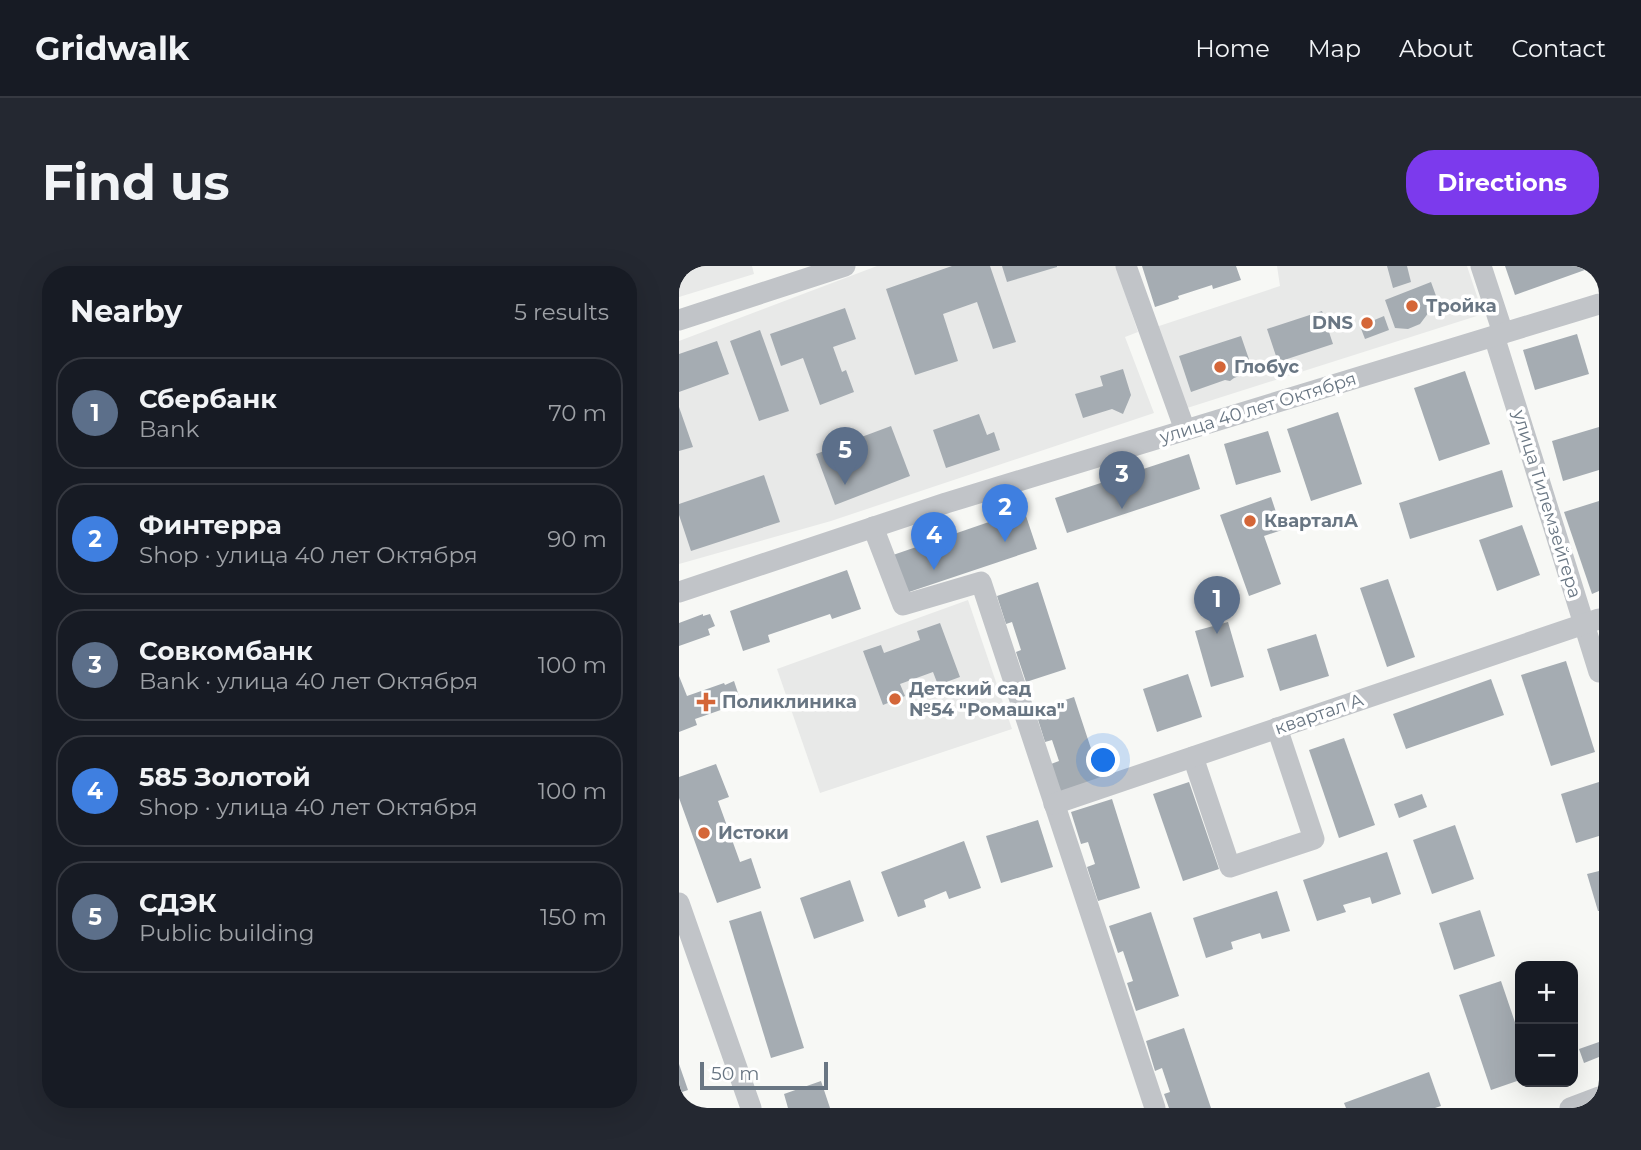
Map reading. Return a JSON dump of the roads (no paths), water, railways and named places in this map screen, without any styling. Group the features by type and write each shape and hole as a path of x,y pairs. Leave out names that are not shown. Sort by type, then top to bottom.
{"street":[{"path":"679,320 845,266"},
{"path":"1126,266 1185,430"},
{"name":"улица Тилемзейгера","path":"1481,266 1499,334 1591,621 1599,672"},
{"name":"улица 40 лет Октября","path":"679,592 946,503 1599,304"},
{"path":"873,527 903,605 981,582 1155,1108"},
{"name":"квартал А","path":"1054,804 1591,621"},
{"path":"1193,757 1230,866 1314,839 1277,728"},
{"path":"679,903 689,961 751,1108"},
{"path":"1570,1108 1599,1097"}],"place":[{"name":"Тройка","path":"1412,306"},
{"name":"DNS","path":"1367,323"},
{"name":"Глобус","path":"1220,367"},
{"name":"СДЭК","path":"845,485"},
{"name":"Совкомбанк","path":"1122,509"},
{"name":"КварталА","path":"1250,521"},
{"name":"Финтерра","path":"1005,542"},
{"name":"585 Золотой","path":"934,570"},
{"name":"Сбербанк","path":"1217,634"},
{"name":"Детский сад №54 \"Ромашка\"","path":"895,699"},
{"name":"Поликлиника","path":"706,702"},
{"name":"Истоки","path":"704,833"}]}
